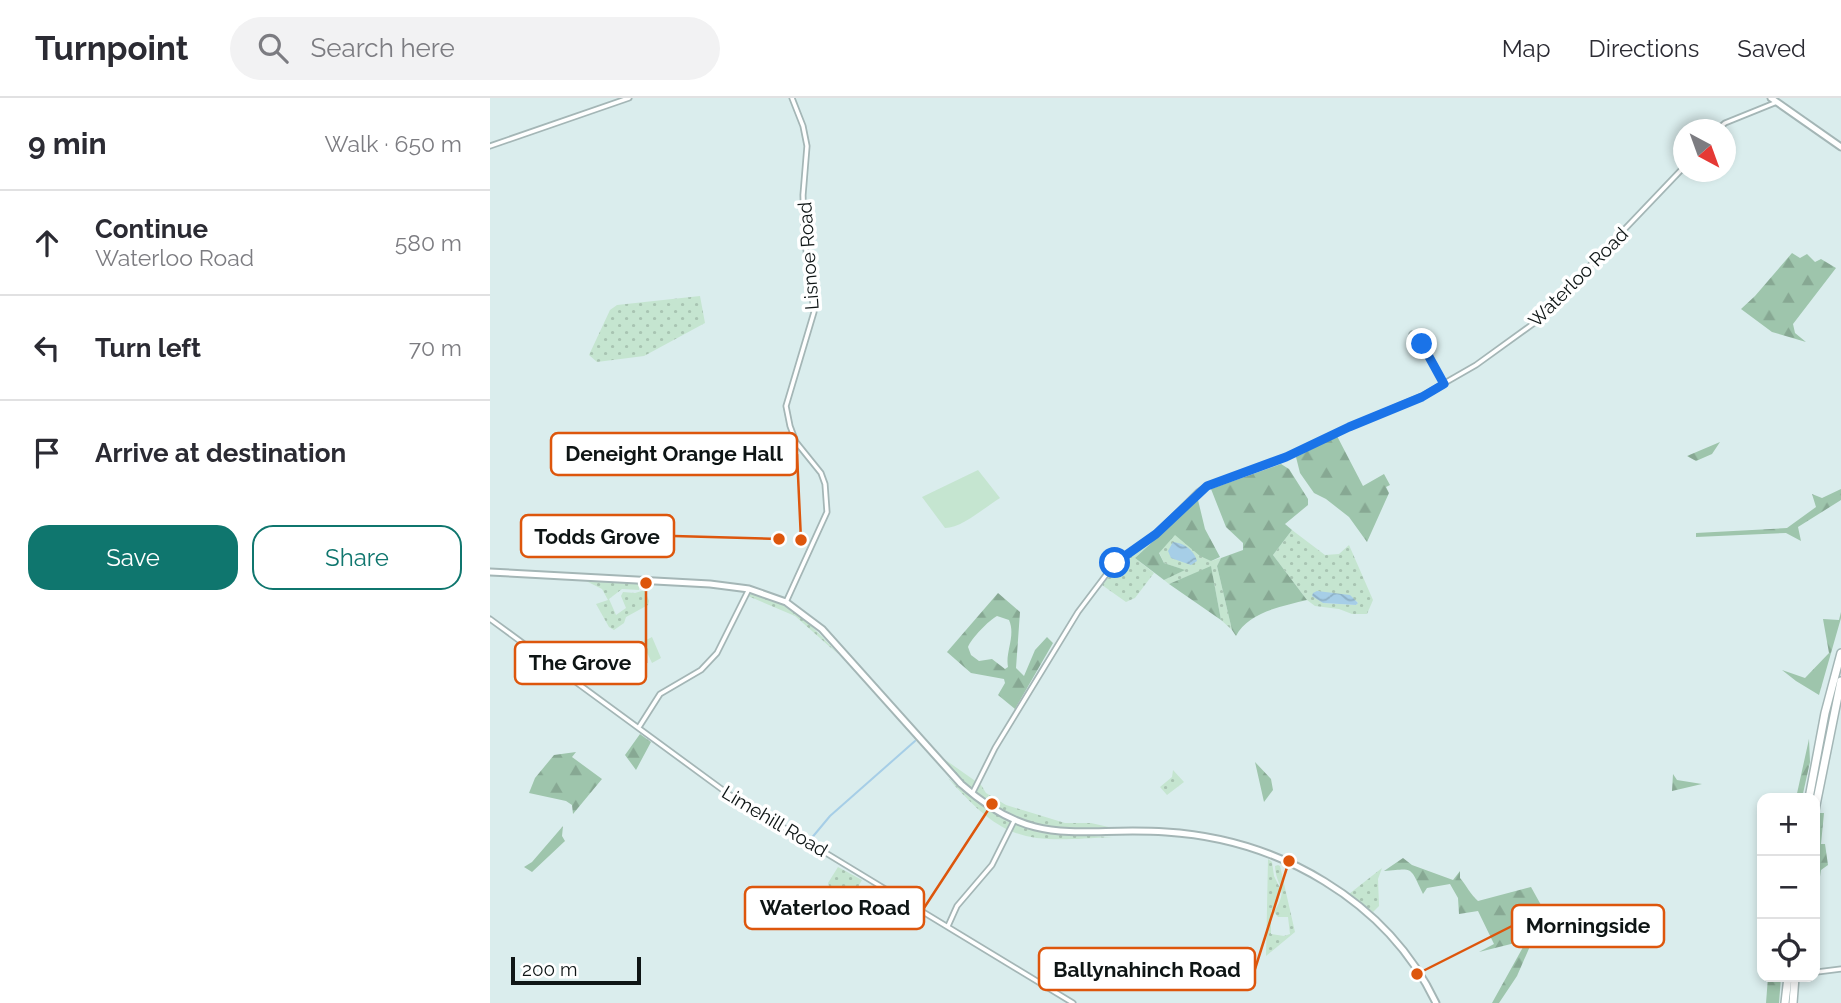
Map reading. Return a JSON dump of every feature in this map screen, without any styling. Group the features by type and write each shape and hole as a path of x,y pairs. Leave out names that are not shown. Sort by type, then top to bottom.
{"highway":[{"path":"1810,793 1825,713 1841,653"},
{"path":"1818,793 1841,681"},
{"path":"1785,1003 1787,982"},
{"path":"1793,1003 1795,982"}],"street":[{"path":"490,146 629,98"},
{"name":"Lisnoe Road","path":"786,602 828,512 821,473 796,442 786,406 814,312 804,235 803,195 807,146 803,126 792,98"},
{"path":"1771,98 1841,147"},
{"path":"1736,119 1777,102"},
{"name":"Waterloo Road","path":"972,794 995,748 1056,643 1115,563 1156,534 1207,486 1286,457 1422,397 1476,365 1537,321 1673,179"},
{"path":"1412,334 1425,348 1444,384"},
{"path":"490,572 679,582 749,589 786,602 822,629 972,794 988,806 1014,821 1055,831 1164,831 1195,835 1237,844 1291,864 1344,894 1382,925 1404,948 1436,1003"},
{"path":"639,727 659,695 701,670 717,653 749,589"},
{"name":"Limehill Road","path":"490,619 727,793 1073,1003"},
{"path":"948,926 957,906 992,865 1014,821"},
{"path":"1820,972 1841,969"}],"green space":[{"path":"1792,253 1800,258 1807,254 1815,262 1821,259 1836,268 1793,324 1795,333 1806,342 1772,332 1741,309"},
{"path":"700,296 705,323 644,356 597,362 589,355 610,310 617,305"},
{"path":"1337,436 1363,486 1384,474 1390,485 1386,487 1389,493 1367,542 1349,517 1314,493 1300,473 1296,457"},
{"path":"1720,442 1712,454 1696,461 1687,456"},
{"path":"1281,464 1289,469 1308,499 1308,505 1285,524 1292,530 1273,555 1307,600 1257,616 1236,636 1232,630 1217,566 1221,558 1243,550 1243,543 1226,527 1211,489"},
{"path":"978,470 1000,498 966,521 945,528 922,497"},
{"path":"1841,489 1841,500 1798,527 1801,541 1786,533 1696,537 1696,533 1787,528 1816,507 1812,494 1822,498"},
{"path":"1198,500 1205,529 1220,557 1211,561 1200,556 1175,535 1159,553 1164,563 1185,570 1164,580 1135,558"},
{"path":"1292,530 1325,555 1339,554 1349,545 1373,600 1367,614 1352,614 1339,609 1315,606 1307,600 1273,555","holes":["1317,591 1358,602 1356,605 1323,603"]},
{"path":"1175,534 1211,561 1221,558 1217,566 1232,630 1221,620 1211,567 1169,584 1164,580 1184,570 1164,563 1159,552"},
{"path":"1154,540 1135,558 1154,573 1135,598 1126,602 1102,585 1120,564"},
{"path":"1211,566 1221,620 1169,584"},
{"path":"586,581 639,584 639,590 622,589 609,599 616,615 626,608 621,596 623,592 645,590 648,605 626,617 624,623 614,630 609,627 596,604 608,600 602,589"},
{"path":"752,593 779,603 800,616 838,654 795,616 748,596"},
{"path":"998,593 1020,612 1016,668 1024,676 1035,650 1047,637 1053,643 1015,709 998,695 1005,683 1004,679 971,673 947,652","holes":["997,616 1009,620 1011,632 1008,667 1005,669 992,659 979,661 971,655 968,647 985,625"]},
{"path":"1841,612 1841,618 1819,695 1782,670 1805,678 1829,653 1823,619 1839,620"},
{"path":"652,637 661,658 652,663 642,642"},
{"path":"640,734 651,742 636,770 625,755"},
{"path":"1809,739 1810,762 1803,793 1797,793"},
{"path":"576,752 572,757 602,779 573,814 572,805 566,801 529,793 535,778 554,755"},
{"path":"937,754 981,785 986,793 1006,805 1065,823 1091,823 1113,828 1058,828 1035,824 1014,816 976,792"},
{"path":"1255,762 1271,779 1273,790 1264,802"},
{"path":"1173,770 1184,782 1167,795 1160,787 1172,777"},
{"path":"1673,774 1677,780 1702,784 1672,791"},
{"path":"948,778 988,809 1024,826 1062,834 1113,837 1059,839 1020,834 987,816"},
{"path":"1820,813 1824,813 1821,844 1825,844 1828,865 1821,870 1820,877"},
{"path":"563,826 562,836 565,841 532,872 524,867 532,862"},
{"path":"1403,858 1412,865 1453,880 1460,871 1460,878 1478,901 1531,887 1541,905 1534,937 1517,976 1499,1003 1492,1003 1527,940 1479,952 1494,944 1478,911 1459,914 1458,898 1450,884 1427,888 1423,894 1410,871 1384,871"},
{"path":"1268,859 1272,862 1274,876 1280,888 1277,903 1271,911 1271,934 1290,934 1288,917 1278,917 1274,912 1282,892 1276,874 1275,866 1278,865 1295,932 1266,956"},
{"path":"838,867 862,880 858,887 842,893 829,886 828,883"},
{"path":"1382,868 1378,879 1379,906 1373,912 1349,894"},
{"path":"1768,982 1781,982 1779,1003 1766,1003"}],"water":[{"path":"1173,542 1188,548 1197,561 1191,565 1171,558 1168,551"},
{"path":"1317,591 1350,595 1358,603 1323,603 1312,596"}],"waterway":[{"path":"810,840 830,816 915,741"}],"place":[{"name":"Todds Grove","path":"779,539"},
{"name":"Deneight Orange Hall","path":"801,540"},
{"name":"The Grove","path":"646,583"},
{"name":"Waterloo Road","path":"992,804"},
{"name":"Ballynahinch Road","path":"1289,861"},
{"name":"Morningside","path":"1417,974"}],"route":[{"path":"1115,563 1156,534 1207,486 1254,471 1422,397 1444,384 1422,344"}]}
